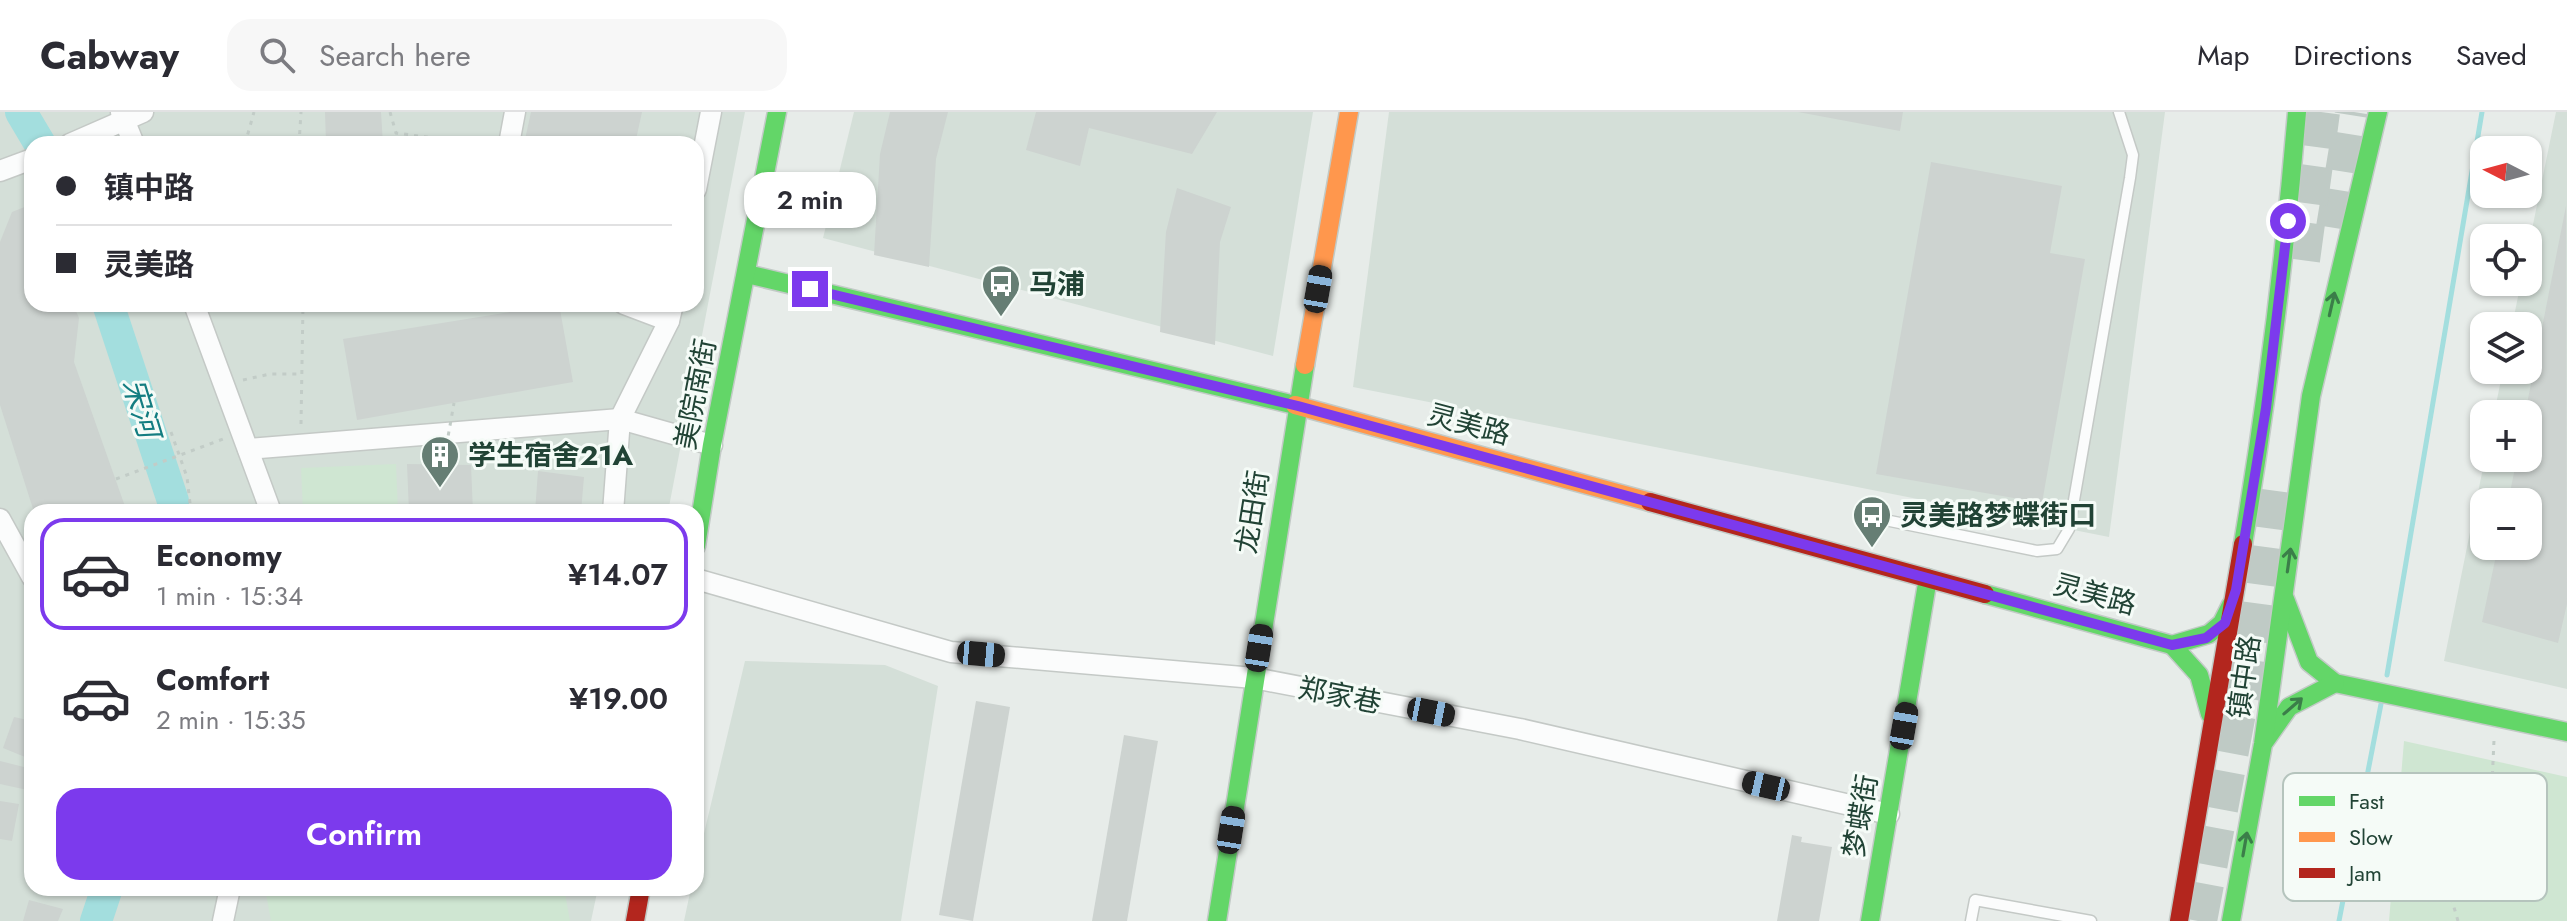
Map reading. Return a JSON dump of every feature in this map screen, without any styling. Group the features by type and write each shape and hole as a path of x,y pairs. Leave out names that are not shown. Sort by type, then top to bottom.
{"main road":[{"name":"美院南街","path":"703,504 777,112"},
{"name":"龙田街","path":"1217,921 1298,406 1349,112"},
{"name":"镇中路","path":"2179,921 2266,408 2286,248 2297,112"},
{"name":"镇中路","path":"2231,921 2263,744 2311,396 2378,112"},
{"name":"灵美路","path":"747,274 1298,406 2172,645"},
{"name":"梦蝶街","path":"1870,921 1928,578"},
{"path":"2172,645 2206,638 2225,623 2236,590"},
{"path":"2284,596 2309,662 2335,683 2567,732"},
{"path":"2172,645 2195,667 2207,686 2211,724"},
{"path":"2263,744 2289,707 2335,683"},
{"path":"635,921 640,896"}],"street":[{"path":"510,136 515,112"},
{"path":"704,148 711,112"},
{"path":"86,136 130,114 133,136"},
{"path":"0,171 24,162"},
{"path":"197,312 268,504"},
{"path":"614,504 620,419 671,313"},
{"path":"245,441 301,444 620,419 712,445"},
{"path":"0,519 24,562"},
{"name":"郑家巷","path":"704,581 951,652 1254,678 1520,729 1889,814"},
{"path":"223,921 228,896"}],"lane":[{"path":"1890,521 2037,551 2057,549 2069,529 2133,155 2119,112"},
{"path":"1971,921 1975,900 2091,921"}],"path":[{"path":"247,136 254,112"},
{"path":"300,136 301,112"},
{"path":"390,112 396,133 419,136"},
{"path":"301,444 303,312"},
{"path":"224,384 270,374 301,374"},
{"path":"443,465 454,403"},
{"path":"171,432 187,477 190,504"},
{"path":"116,479 177,454 245,441"},
{"path":"2492,773 2495,717"},
{"path":"2452,901 2458,921"}],"shaded area":[{"path":"0,112 745,112 670,504 24,504 24,896 596,896 591,921 0,921"},
{"path":"854,112 1313,112 1273,356 823,238"},
{"path":"1389,112 2165,112 2109,537 1353,387"},
{"path":"2556,112 2567,112 2567,689 2444,661 2470,532 2470,560 2542,560 2542,488 2479,488 2482,472 2542,472 2542,400 2497,400 2500,384 2542,384 2542,312 2515,312 2518,296 2542,296 2542,224 2533,224 2536,208 2542,208 2542,180"},
{"path":"745,661 885,665 938,686 901,921 684,921 689,896 704,896 704,833"}],"green space":[{"path":"396,464 398,504 303,504 301,468"},
{"path":"2404,741 2567,777 2567,921 2389,921 2391,901 2547,901 2547,773 2401,773"},
{"path":"266,896 565,896 570,921 271,921"}],"building":[{"path":"325,112 381,112 382,136 326,136"},
{"path":"531,112 642,112 637,136 526,136"},
{"path":"890,112 948,112 936,159 929,267 874,255 880,154"},
{"path":"1036,112 1217,112 1192,154 1089,128 1080,166 1026,150"},
{"path":"1798,112 1903,112 1900,131"},
{"path":"1931,162 2062,186 2050,253 2085,259 2042,503 1876,474"},
{"path":"1177,188 1231,207 1220,242 1215,345 1160,332 1166,232"},
{"path":"2566,206 2567,604 2558,643 2482,622 2495,560 2542,560 2542,488 2511,488 2514,472 2542,472 2542,400 2528,400 2531,384 2542,384 2542,328"},
{"path":"24,207 24,312 76,312 79,318 74,362 124,504 31,504 0,405 0,242 12,212"},
{"path":"510,312 560,312 573,382 357,420 343,339"},
{"name":"学生宿舍21A","path":"407,464 471,465 473,504 409,504"},
{"path":"538,471 584,477 582,504 536,504"},
{"path":"976,701 1010,707 973,921 939,915"},
{"path":"14,717 24,719 24,757 3,748"},
{"path":"1124,735 1158,741 1127,921 1092,921"},
{"path":"0,761 24,767 24,789 0,784"},
{"path":"0,801 19,804 12,841 0,839"},
{"path":"1792,835 1802,837 1801,842 1832,847 1819,921 1777,921"},
{"path":"29,900 63,909 58,921 23,921"}],"waterway":[{"name":"宋河","path":"21,112 35,136"},
{"path":"2387,675 2482,112"},
{"name":"宋河","path":"111,312 173,504"},
{"path":"2368,773 2381,704"},
{"name":"宋河","path":"96,921 104,896"},
{"path":"2339,921 2343,901"}],"tunnel":[{"path":"2301,260 2321,112"},
{"path":"2335,228 2354,112"},
{"path":"2198,921 2246,665 2270,487"}],"traffic: fast":[{"path":"703,504 777,112"},
{"path":"2243,544 2274,328 2297,112"},
{"path":"2231,921 2263,744 2311,396 2378,112"},
{"path":"747,274 1295,405"},
{"path":"1217,921 1305,365"},
{"path":"1870,921 1928,578"},
{"path":"1985,594 2172,645 2209,634 2222,623 2231,605"},
{"path":"2285,599 2309,662 2335,683 2567,732"},
{"path":"2172,645 2199,675 2210,714"},
{"path":"2265,741 2289,707 2335,683"}],"traffic: slow":[{"path":"1305,365 1349,112"},
{"path":"1295,405 1650,502"}],"traffic: jam":[{"path":"1650,502 1985,594"},
{"path":"2179,921 2243,544"},
{"path":"635,921 640,896"}],"place":[{"name":"马浦","path":"1001,318"},
{"name":"学生宿舍21A","path":"440,489"},
{"name":"灵美路梦蝶街口","path":"1872,549"}],"route":[{"path":"810,289 1298,406 2172,645 2206,638 2225,623 2236,590 2266,408 2288,221"}]}
